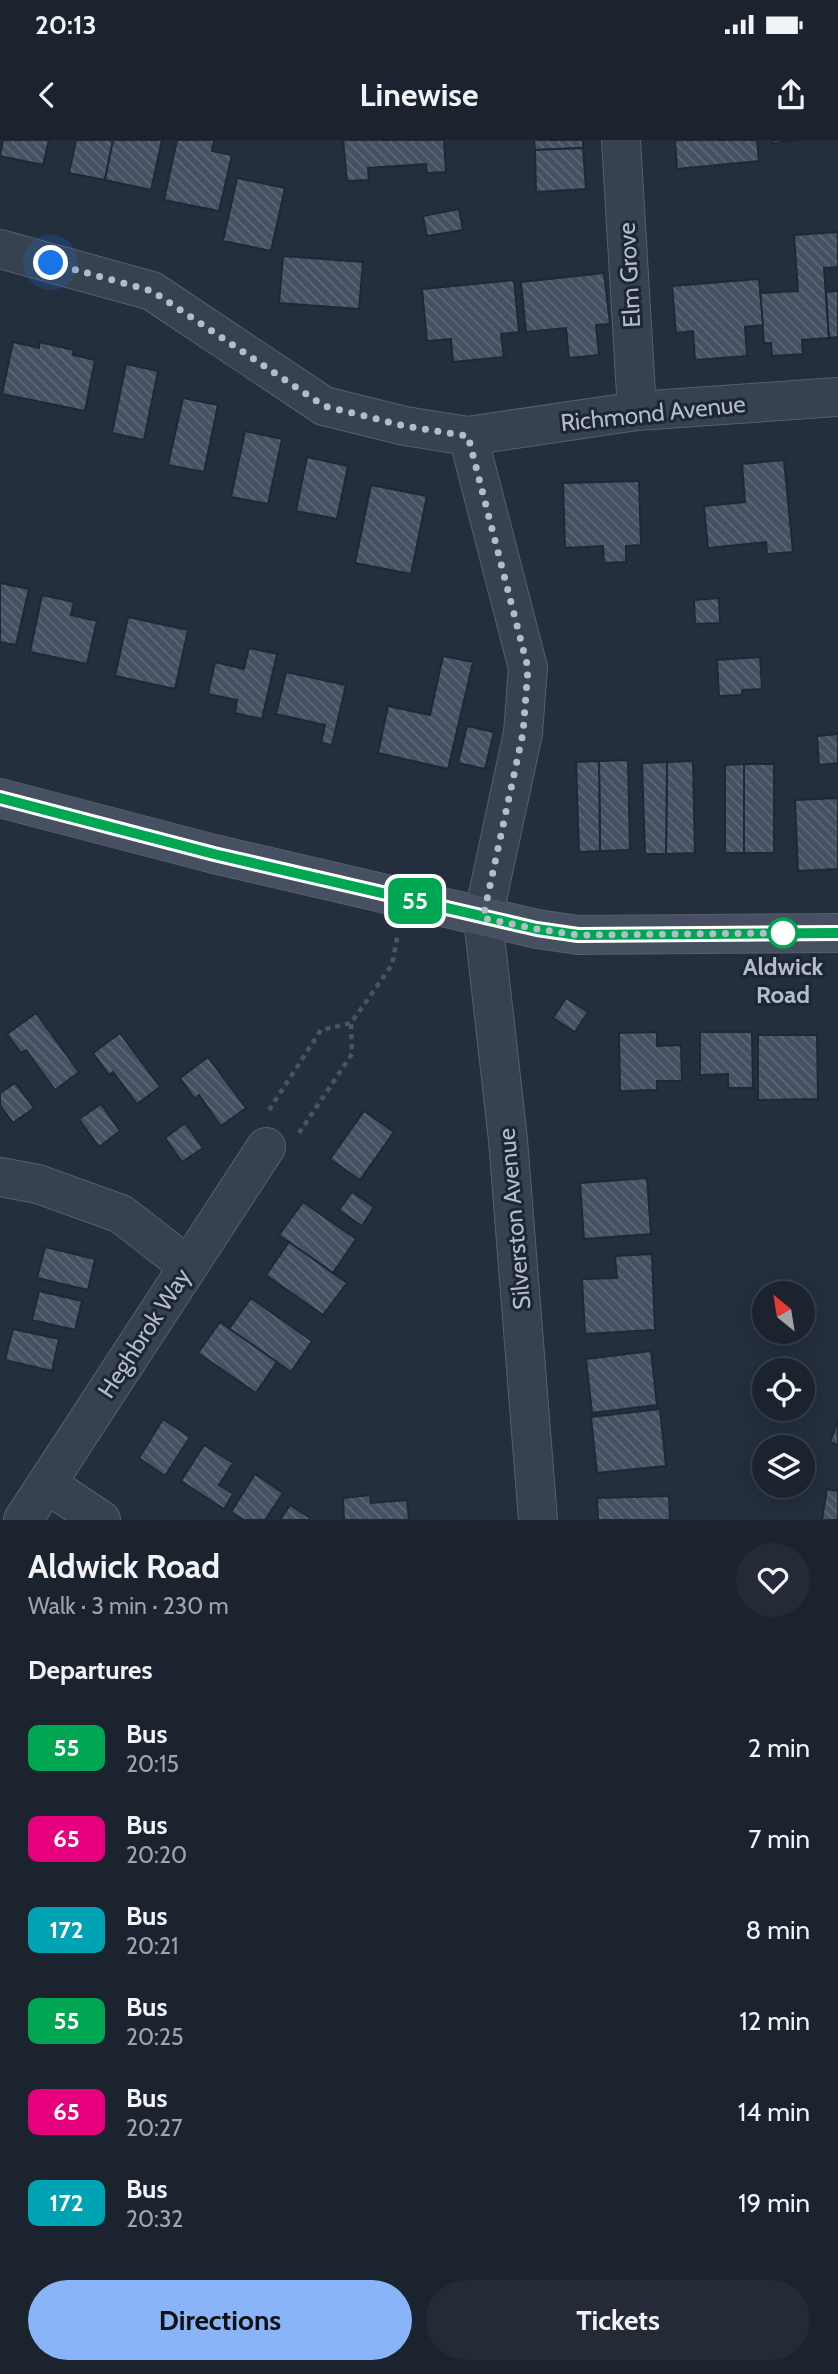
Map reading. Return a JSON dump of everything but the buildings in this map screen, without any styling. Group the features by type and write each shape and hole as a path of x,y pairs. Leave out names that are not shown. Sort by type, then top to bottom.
{"main road":[{"path":"0,798 214,854 537,929 578,935 838,933"}],"street":[{"name":"Elm Grove","path":"621,140 637,411"},
{"name":"Richmond Avenue","path":"0,249 152,291 324,406 405,426 468,436 637,411 838,397"},
{"name":"Silverston Avenue","path":"468,436 528,668 523,733 483,918 508,1140 538,1520"},
{"name":"Heghbrok Way","path":"23,1520 266,1147"},
{"path":"0,1177 38,1184 121,1214 188,1266"},
{"path":"47,1484 101,1520"}],"path":[{"path":"351,1023 321,1030 266,1115 266,1147 296,1137 352,1054 351,1023 393,965 404,898"}],"bus line":[{"name":"55","path":"0,798 214,854 537,929 578,935 838,933"}],"place":[{"name":"Aldwick Road","path":"783,933"}],"route":[{"path":"51,263 152,291 324,406 405,426 468,436 528,668 523,733 483,918 578,935 783,933"}]}
